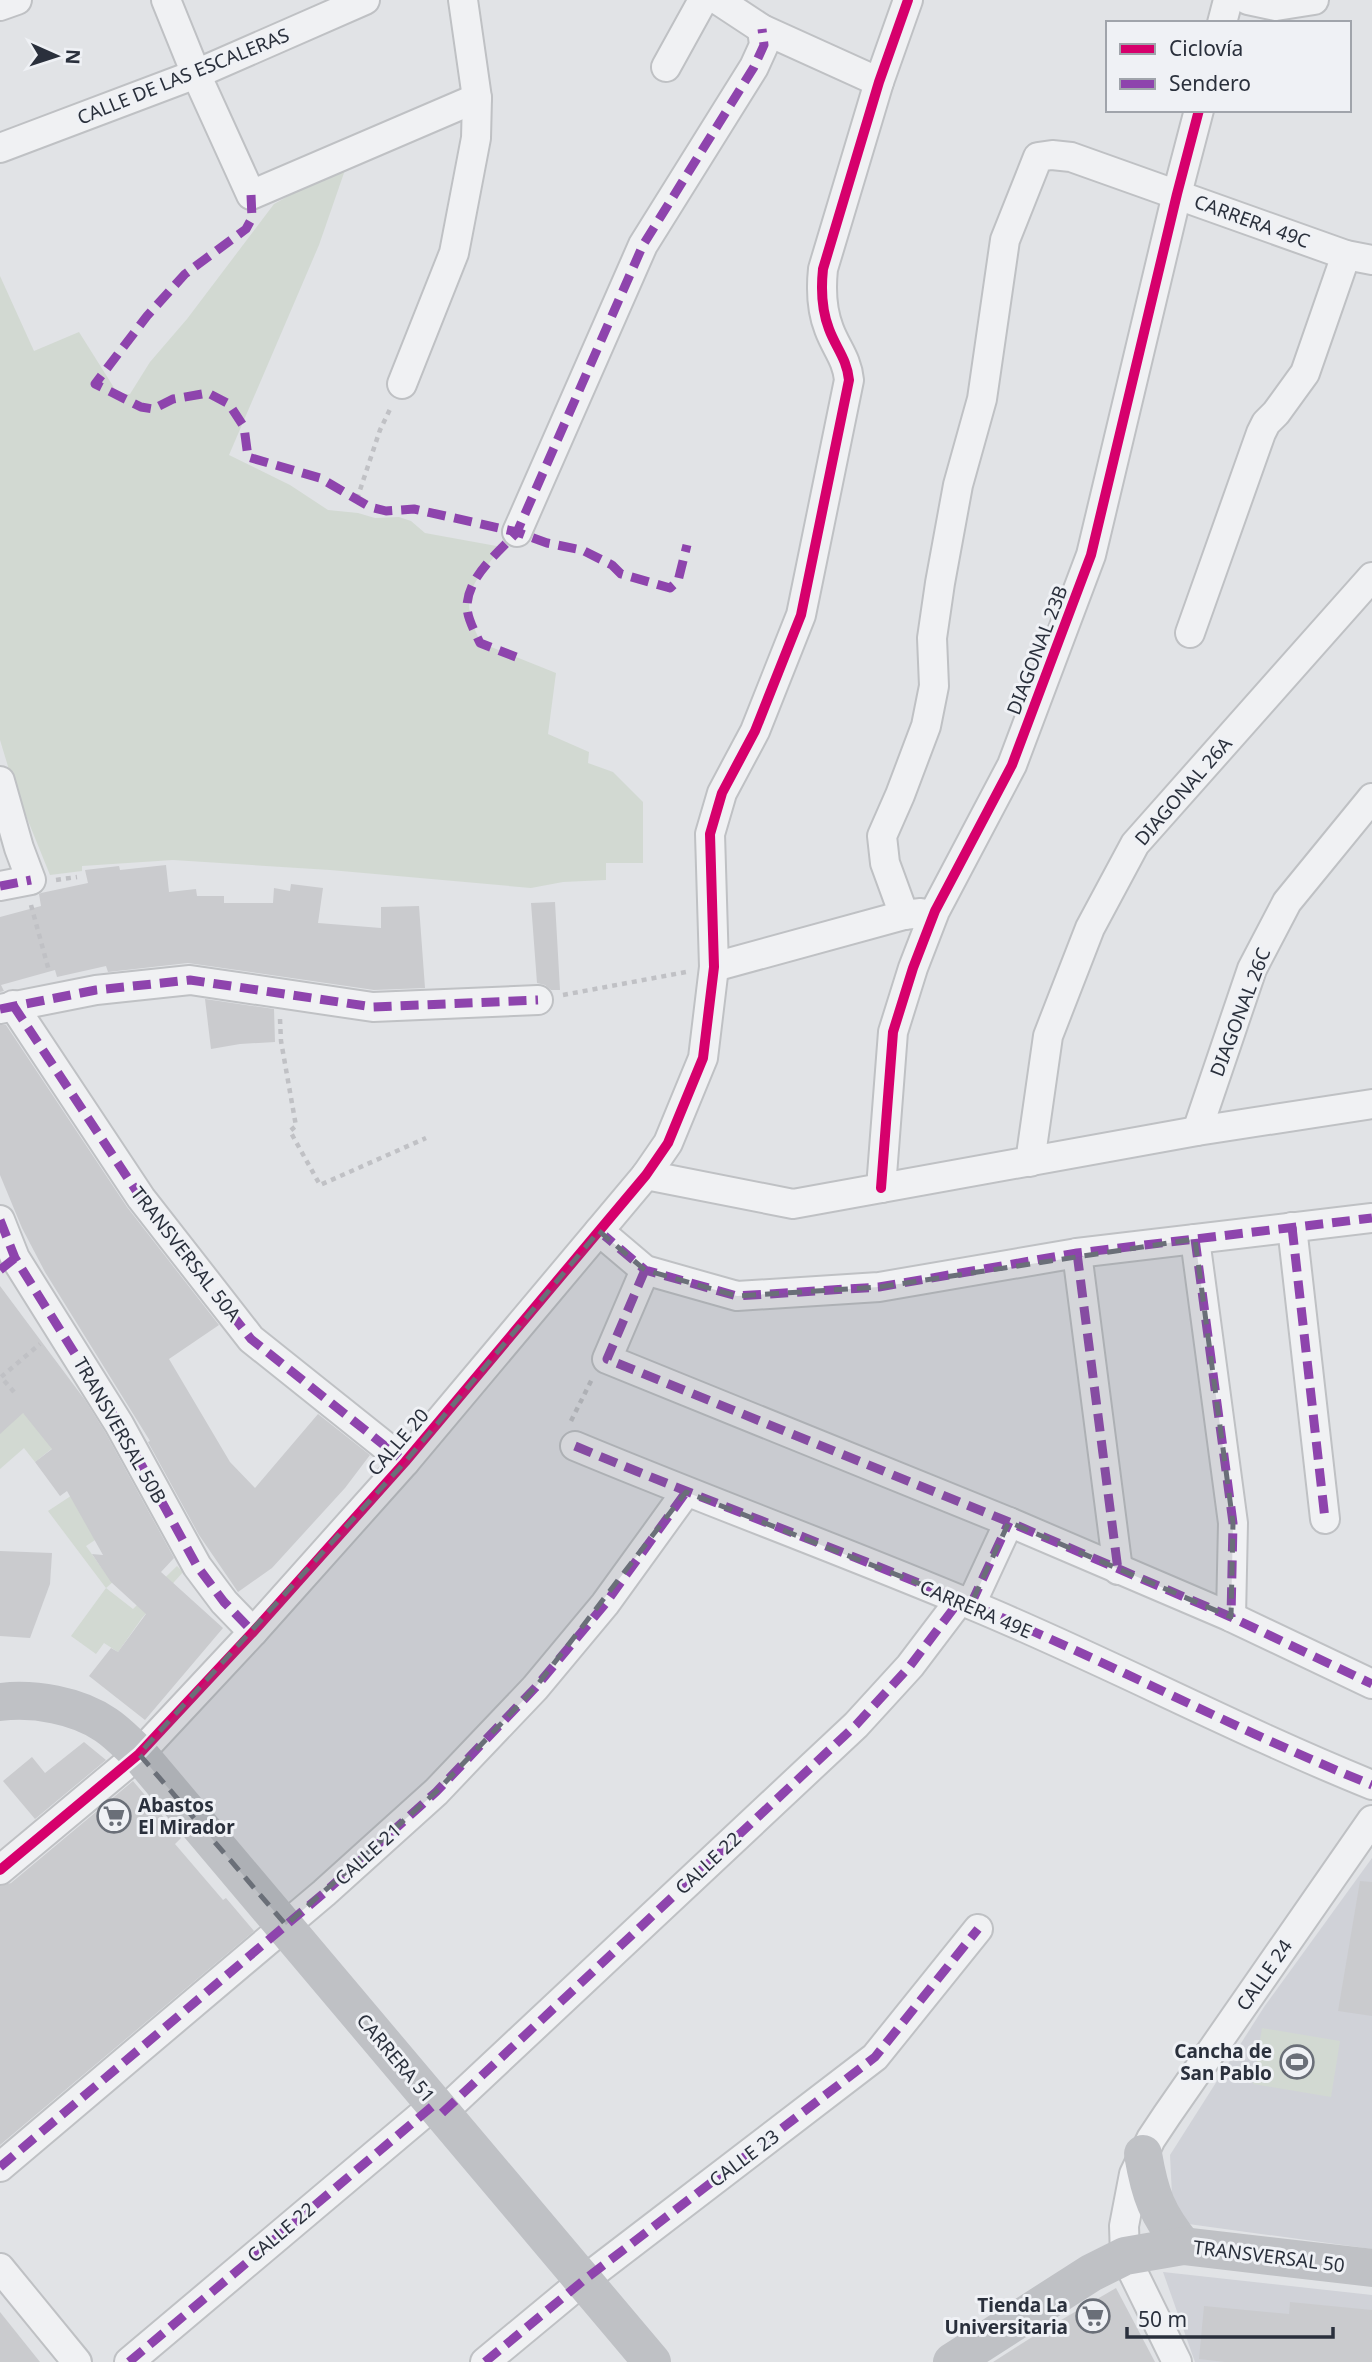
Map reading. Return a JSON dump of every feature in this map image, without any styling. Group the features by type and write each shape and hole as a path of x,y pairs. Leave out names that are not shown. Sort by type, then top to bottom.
{"street":[{"path":"0,6 16,0"},
{"path":"166,0 251,195 477,98"},
{"name":"CALLE DE LAS ESCALERAS","path":"0,148 196,74 365,0"},
{"path":"402,384 454,253 476,138 477,98 463,0"},
{"path":"666,67 703,0"},
{"path":"718,0 762,29 879,82"},
{"name":"CALLE 20","path":"0,1870 139,1754 253,1632 405,1462 646,1175 668,1143 703,1058 714,967 710,834 722,793 755,731 801,615 849,380 848,365 828,328 821,288 823,270 879,82 908,0"},
{"path":"1223,21 1228,0"},
{"path":"1248,0 1276,6 1314,0"},
{"path":"517,532 643,245 754,67 764,45 762,29"},
{"name":"DIAGONAL 23B","path":"881,1188 893,1032 935,911 1012,765 1091,555 1198,112"},
{"name":"CARRERA 49C","path":"904,915 885,863 882,835 926,726 934,686 932,638 940,583 958,485 982,399 1006,240 1038,157 1071,157 1359,258"},
{"path":"1190,633 1261,433 1305,373 1359,258"},
{"name":"DIAGONAL 26A","path":"1030,1162 1048,1035 1090,928 1135,844 1372,578"},
{"path":"0,781 19,848 32,880 12,884"},
{"name":"DIAGONAL 26C","path":"1196,1132 1252,970 1287,902 1372,798"},
{"path":"714,967 904,915 935,911"},
{"path":"7,1007 96,990 190,980 373,1007 538,1000"},
{"name":"TRANSVERSAL 50A","path":"7,1007 141,1198 251,1339 405,1462"},
{"path":"646,1175 793,1204 1196,1132 1372,1104"},
{"path":"599,1231 645,1270 737,1296 879,1287 1077,1253 1372,1218"},
{"name":"TRANSVERSAL 50B","path":"0,1220 8,1264 59,1328 119,1423 197,1566 224,1602 253,1632"},
{"path":"1293,1227 1325,1519"},
{"path":"1195,1239 1233,1523 1231,1617"},
{"path":"1077,1253 1118,1570"},
{"path":"645,1270 607,1359 1009,1521 1231,1617 1372,1684"},
{"name":"CARRERA 49E","path":"575,1446 965,1602 1310,1760 1372,1785"},
{"name":"CALLE 21","path":"0,2166 286,1925 436,1792 535,1688 605,1604 687,1492"},
{"name":"CALLE 22","path":"129,2362 438,2108 856,1725 965,1602 1009,1521"},
{"name":"CARRERA 51","path":"0,1702 34,1702 70,1708 104,1724 139,1754 652,2362"},
{"name":"CALLE 24","path":"1125,2256 1129,2196 1134,2174 1143,2154 1167,2115 1372,1820"},
{"name":"CALLE 23","path":"485,2362 584,2280 875,2057 978,1929"},
{"path":"1143,2154 1149,2190 1164,2220 1183,2246"},
{"name":"TRANSVERSAL 50","path":"1125,2256 1183,2246 1372,2268"},
{"path":"951,2362 1091,2273 1125,2256 1177,2362"},
{"path":"0,2268 77,2362"}],"path":[{"path":"357,499 380,430 402,384"},
{"path":"12,884 49,972"},
{"path":"538,1000 714,967"},
{"path":"279,993 281,1041 296,1126 290,1131 320,1185 425,1138"},
{"path":"14,1392 1,1377 59,1328"},
{"path":"575,1446 571,1435 571,1421 587,1384 607,1359"}],"highlighted area":[{"path":"599,1231 645,1270 737,1296 879,1287 1195,1239 1233,1523 1231,1617 1009,1522 971,1604 686,1492 535,1688 436,1792 286,1925 139,1754 405,1462"}],"shaded area":[{"path":"339,168 345,170 319,245 229,455 290,485 328,510 375,518 399,517 411,521 425,533 502,547 471,591 470,613 481,643 556,673 548,734 589,752 588,763 613,772 643,802 643,863 606,863 606,880 563,882 531,888 330,870 173,860 82,866 82,871 50,875 14,786 0,740 0,276 34,351 79,332 118,394 130,394 150,362 187,319 274,204"},
{"path":"23,1413 60,1442 35,1462 24,1448 0,1469 0,1414"},
{"path":"86,1486 95,1540 86,1546 106,1574 126,1557 132,1565 106,1588 48,1511"},
{"path":"177,1566 183,1572 142,1618 118,1652 104,1643 96,1654 71,1636 106,1588 133,1609"},
{"path":"1372,1858 1372,2249 1181,2223 1172,2195 1170,2155 1264,2007"},
{"name":"Cancha de San Pablo","path":"1262,2028 1340,2041 1331,2097 1253,2084"},
{"path":"1163,2272 1372,2295 1372,2362 1195,2362"}],"building":[{"path":"166,865 169,892 196,889 197,896 224,896 224,903 273,903 274,888 290,891 291,884 323,888 318,923 381,928 381,907 419,906 425,988 374,990 188,963 108,972 106,966 57,977 55,970 1,985 4,991 0,992 0,917 41,906 41,893 88,883 85,870 119,866 120,870"},
{"path":"555,902 560,990 551,990 537,983 531,903"},
{"path":"205,999 274,1009 275,1042 211,1049"},
{"path":"0,1025 6,1025 127,1207 219,1325 169,1359 230,1462 255,1488 318,1414 370,1455 345,1488 272,1568 238,1592 199,1535 148,1442 150,1441 45,1272 22,1228 0,1175"},
{"path":"0,1286 85,1400 105,1432 174,1558 161,1572 223,1628 145,1720 89,1676 111,1648 118,1652 146,1614 111,1582 92,1554 103,1555 67,1491 60,1496 35,1462 52,1449 23,1413 0,1434"},
{"path":"0,1551 52,1553 50,1584 30,1638 0,1636"},
{"path":"84,1742 106,1760 35,1819 3,1781 32,1757 45,1773"},
{"path":"133,1781 181,1838 175,1844 223,1900 226,1898 254,1931 0,2145 0,1886 11,1883"},
{"path":"1360,1881 1372,1882 1372,2016 1338,2011"},
{"path":"1116,2288 1155,2362 993,2362 1037,2334"},
{"path":"1290,2302 1372,2310 1372,2362 1225,2362 1199,2359 1204,2306 1289,2314"},
{"path":"0,2312 40,2362 0,2362"}],"marked path":[{"path":"516,657 480,643 467,611 469,595 486,565 517,532 643,245 754,67 764,45 762,29"},
{"path":"251,195 252,218 246,229 185,274 147,316 95,384 141,407 153,409 173,399 208,393 229,404 244,427 248,457 320,478 370,507 386,511 414,509 517,532 547,543 582,550 612,565 621,574 670,588 678,581 687,545"},
{"path":"0,886 31,880"},
{"path":"0,1009 96,990 190,980 373,1007 538,1000"},
{"path":"13,1005 141,1198 251,1339 405,1462"},
{"path":"599,1231 645,1270 737,1296 879,1287 1077,1253 1372,1218"},
{"path":"0,1220 15,1258 119,1424 197,1566 224,1602 253,1632"},
{"path":"1292,1227 1325,1519"},
{"path":"1195,1239 1233,1523 1231,1617"},
{"path":"1077,1253 1118,1570"},
{"path":"0,1270 15,1258"},
{"path":"645,1270 607,1359 1009,1522 1231,1617 1372,1684"},
{"path":"575,1446 972,1605 1271,1742 1372,1785"},
{"path":"0,2167 324,1893 436,1792 535,1688 605,1604 686,1492"},
{"path":"971,1604 1009,1522"},
{"path":"442,2113 856,1725 910,1666 960,1600"},
{"path":"485,2362 584,2280 875,2057 978,1929"},
{"path":"129,2362 435,2104"}],"cycle path":[{"path":"0,1870 139,1754 253,1632 405,1462 646,1175 668,1143 703,1058 714,967 710,834 722,793 755,731 801,615 849,380 825,315 823,269 879,82 908,0"},
{"path":"881,1188 893,1032 935,911 1012,765 1091,555 1198,112"}],"place":[{"name":"Abastos El Mirador","path":"114,1816"},
{"name":"Cancha de San Pablo","path":"1297,2062"},
{"name":"Tienda La Universitaria","path":"1093,2316"}]}
